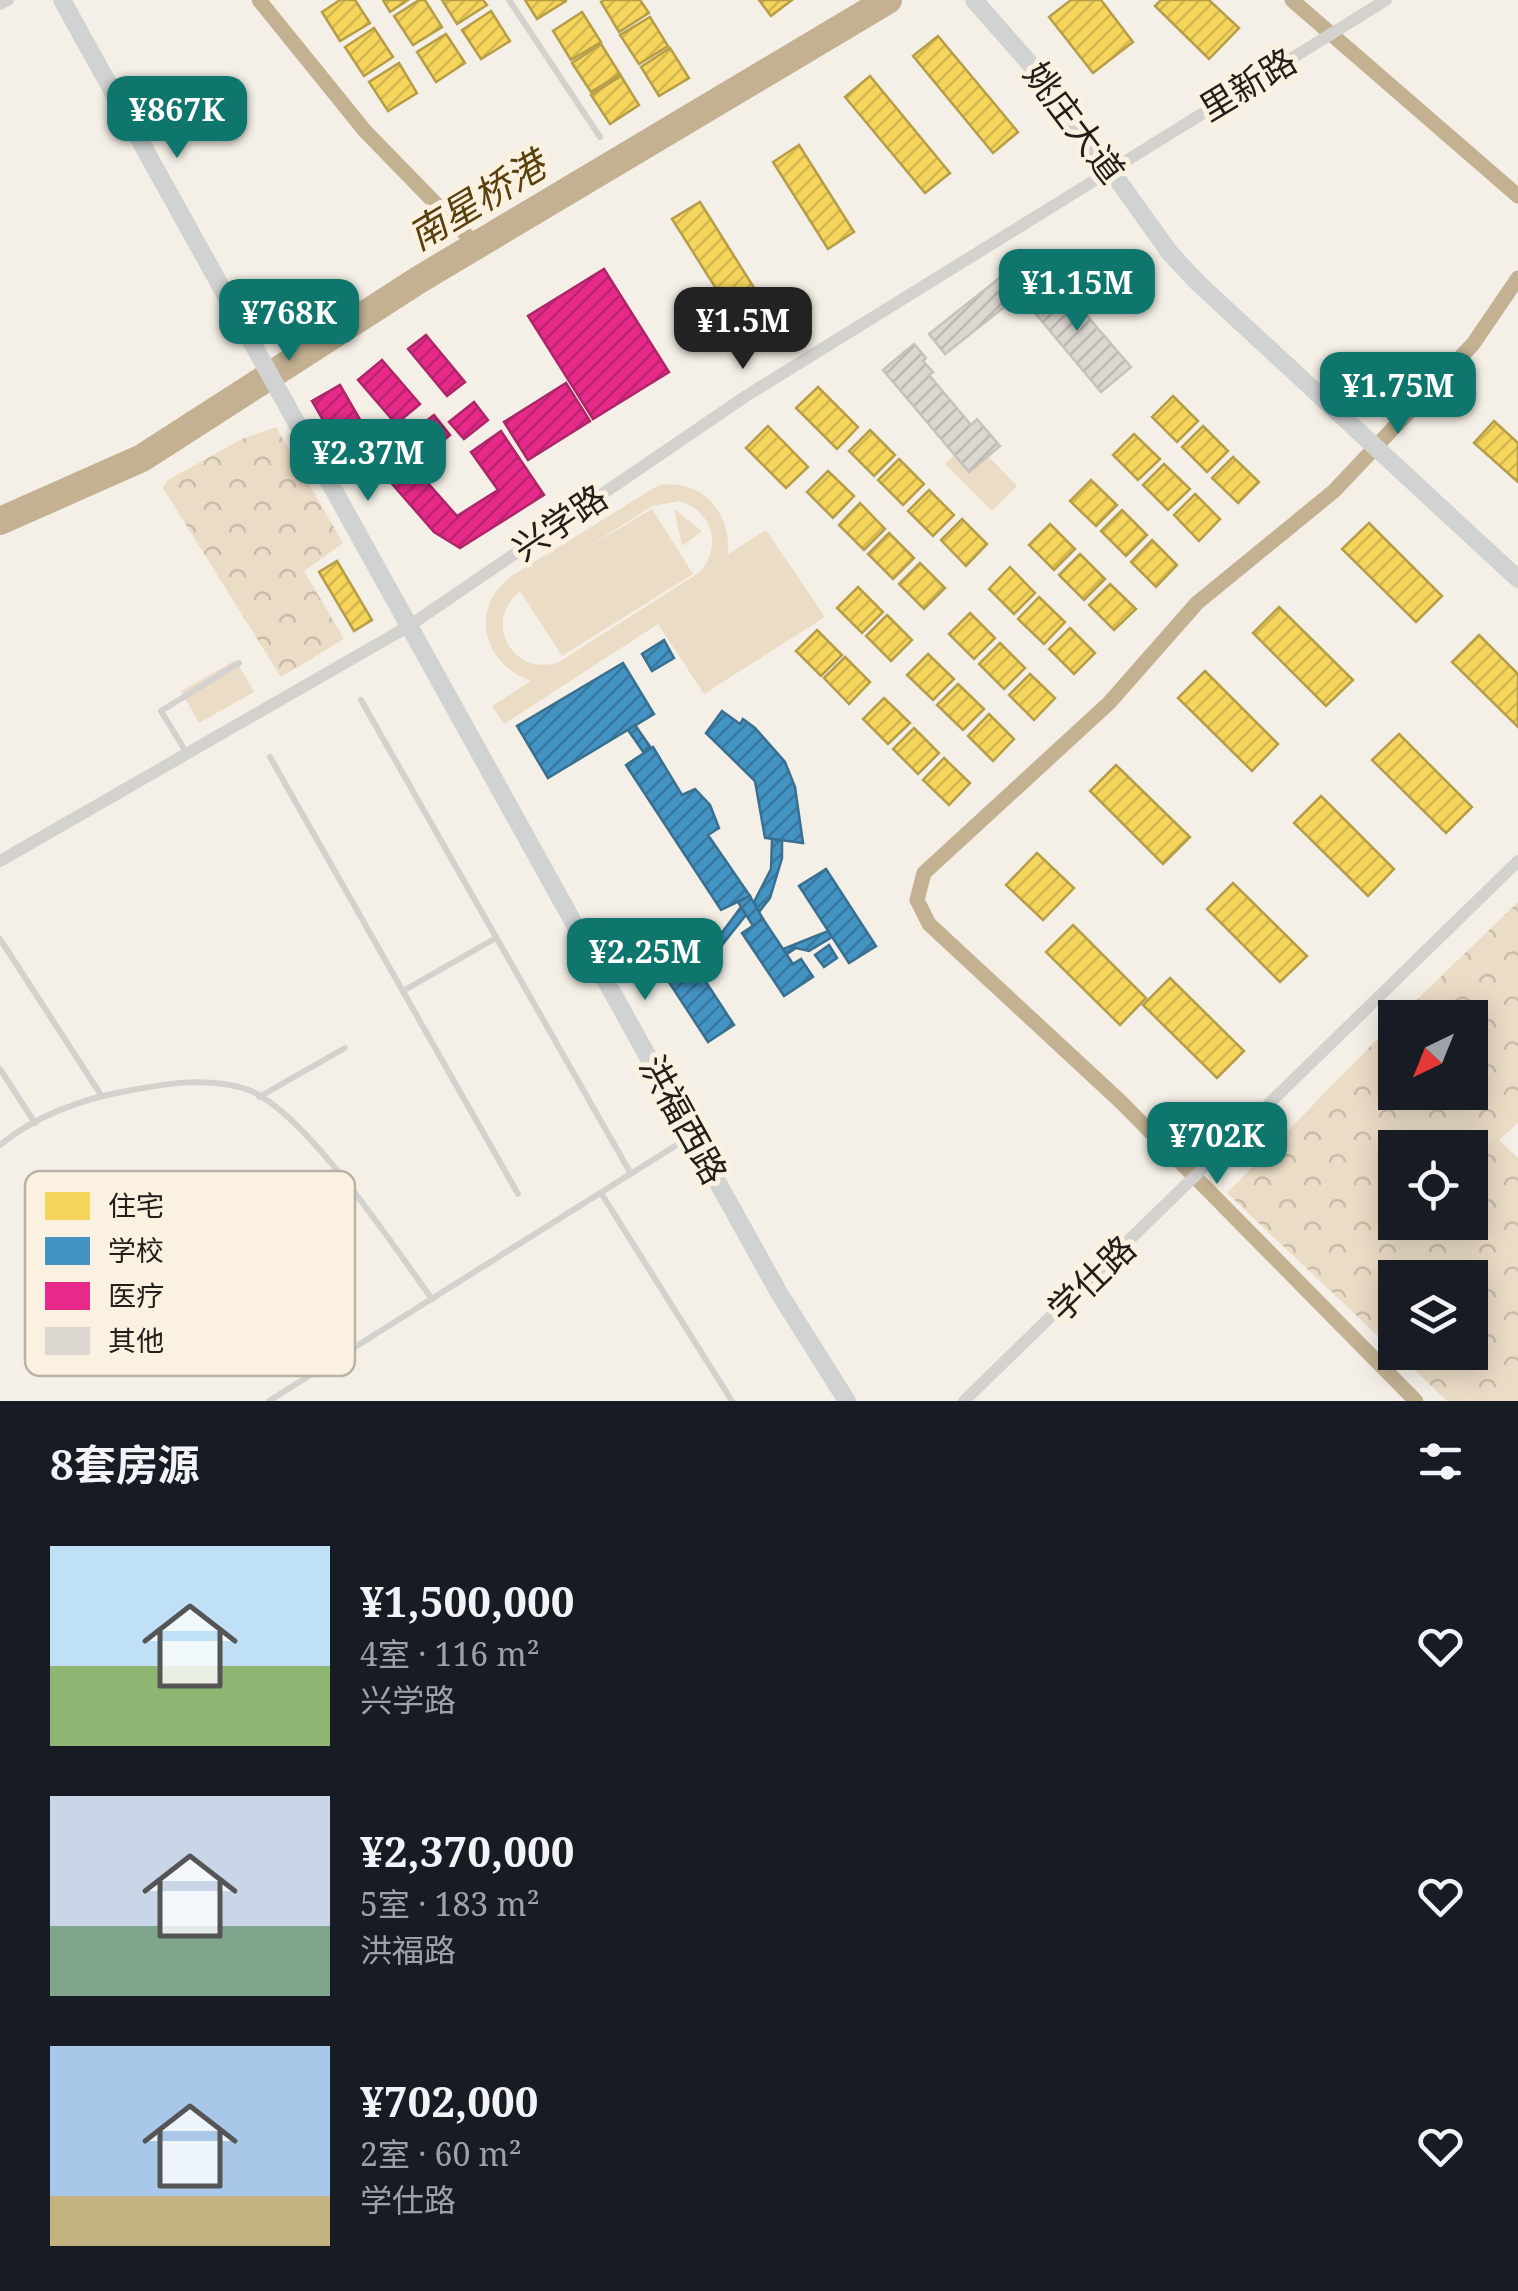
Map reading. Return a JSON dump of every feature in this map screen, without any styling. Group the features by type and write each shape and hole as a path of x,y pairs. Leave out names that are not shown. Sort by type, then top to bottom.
{"street":[{"path":"0,4 8,0"},
{"name":"洪福西路","path":"62,0 780,1293 848,1401"},
{"name":"姚庄大道","path":"974,0 1054,91 1184,268 1518,579"},
{"name":"里新路","path":"1110,168 1380,4"},
{"name":"兴学路","path":"0,861 408,626 746,396 1110,168"},
{"name":"学仕路","path":"964,1401 1518,861"}],"lane":[{"path":"508,0 600,137"},
{"path":"187,753 162,712 239,663"},
{"path":"361,700 631,1174"},
{"path":"270,757 518,1194"},
{"path":"403,991 496,938"},
{"path":"0,939 102,1095"},
{"path":"260,1097 344,1048"},
{"path":"0,1069 35,1123"},
{"path":"0,1146 35,1123 102,1095 198,1082 246,1089 260,1097 303,1134 332,1171"},
{"path":"355,1347 692,1136"},
{"path":"601,1193 732,1401"},
{"path":"355,1201 432,1299"},
{"path":"270,1401 310,1376"}],"green space":[{"path":"276,427 343,543 304,571 344,639 281,677 163,488 168,480 242,439"},
{"path":"971,438 1017,486 992,511 945,464"},
{"path":"659,485 675,485 701,493 719,512 728,539 728,554 766,530 825,617 704,694 658,624 504,724 492,706 531,681 501,662 487,634 486,618 499,588 513,575","holes":["680,501 707,521 711,531 711,551 700,572 559,662 543,665 516,655 508,644 504,617 520,591 562,656 693,574 652,509 585,549 652,506"]},
{"path":"674,509 702,531 682,546"},
{"path":"236,660 254,692 199,723 181,691"},
{"path":"1518,902 1518,1123 1499,1140 1518,1158 1518,1401 1447,1401 1415,1370 1488,1370 1488,1260 1378,1260 1378,1336 1227,1193 1378,1038 1378,1110 1488,1110 1488,1000 1417,1000"}],"building: 住宅":[{"path":"340,0 355,0 370,23 340,41 322,12"},
{"path":"383,0 408,0 390,12"},
{"path":"425,0 442,27 413,45 394,16"},
{"path":"442,0 483,0 487,5 457,24"},
{"path":"525,0 566,0 566,1 537,19"},
{"path":"640,0 649,13 619,32 601,2"},
{"path":"759,0 792,0 771,16"},
{"path":"1071,0 1101,0 1133,42 1093,73 1049,17"},
{"path":"1161,0 1209,0 1239,28 1209,59 1155,6"},
{"path":"491,11 510,41 481,59 462,30"},
{"path":"582,12 601,42 571,60 553,31"},
{"path":"650,17 668,46 639,64 620,35"},
{"path":"374,28 393,57 364,76 345,47"},
{"path":"446,34 465,63 436,82 417,52"},
{"path":"938,36 1018,132 993,153 913,56"},
{"path":"601,44 620,74 591,92 572,63"},
{"path":"670,48 689,78 659,96 641,67"},
{"path":"399,63 417,93 388,111 369,82"},
{"path":"621,76 639,105 610,124 591,95"},
{"path":"870,76 950,173 925,193 845,97"},
{"path":"799,145 854,232 828,249 773,162"},
{"path":"700,202 775,321 748,339 672,219"},
{"path":"818,387 858,427 837,449 796,408"},
{"path":"1173,396 1198,421 1177,442 1152,417"},
{"path":"1494,421 1518,443 1518,482 1474,443"},
{"path":"768,426 808,467 786,488 746,448"},
{"path":"1203,426 1228,451 1207,472 1182,447"},
{"path":"870,430 895,455 874,476 849,451"},
{"path":"1134,434 1160,459 1138,480 1113,455"},
{"path":"1233,457 1259,482 1238,503 1212,478"},
{"path":"899,459 924,484 903,505 878,480"},
{"path":"1164,464 1190,489 1168,510 1143,485"},
{"path":"828,471 854,496 833,518 807,492"},
{"path":"1091,480 1117,505 1096,526 1070,501"},
{"path":"929,490 954,515 933,536 908,511"},
{"path":"1195,494 1220,519 1199,541 1174,515"},
{"path":"860,503 885,529 864,550 839,525"},
{"path":"1122,510 1147,535 1126,556 1101,531"},
{"path":"962,519 987,544 966,566 941,540"},
{"path":"1369,523 1442,596 1416,622 1342,549"},
{"path":"1050,524 1075,549 1054,570 1029,545"},
{"path":"889,533 914,558 893,579 868,554"},
{"path":"1152,540 1177,565 1156,587 1131,562"},
{"path":"1080,554 1105,579 1084,600 1059,575"},
{"path":"337,561 372,620 354,631 319,572"},
{"path":"920,563 945,588 924,609 899,584"},
{"path":"1010,567 1035,593 1014,614 989,589"},
{"path":"1110,584 1136,609 1114,630 1089,605"},
{"path":"858,587 883,612 862,633 837,608"},
{"path":"1039,597 1065,622 1044,644 1018,619"},
{"path":"1279,607 1353,680 1326,706 1253,633"},
{"path":"970,613 995,638 974,659 949,634"},
{"path":"887,615 912,640 891,661 866,636"},
{"path":"1070,628 1095,653 1074,674 1049,649"},
{"path":"817,630 842,655 821,676 796,651"},
{"path":"1479,635 1518,674 1518,727 1452,662"},
{"path":"1000,643 1025,668 1004,689 979,664"},
{"path":"928,654 954,679 933,700 907,675"},
{"path":"845,657 870,682 849,704 824,678"},
{"path":"1205,671 1278,744 1252,771 1178,698"},
{"path":"1030,674 1055,698 1034,720 1009,695"},
{"path":"958,684 984,709 963,730 937,705"},
{"path":"884,698 910,723 888,744 863,719"},
{"path":"989,714 1014,739 993,761 968,736"},
{"path":"914,728 939,753 918,774 893,749"},
{"path":"1399,734 1472,807 1446,833 1372,760"},
{"path":"944,758 970,783 949,805 923,780"},
{"path":"1116,765 1190,837 1163,864 1090,791"},
{"path":"1321,796 1394,869 1368,896 1294,823"},
{"path":"1037,853 1074,888 1043,920 1006,885"},
{"path":"1233,883 1307,956 1280,982 1207,909"},
{"path":"1073,925 1146,998 1120,1025 1046,952"},
{"path":"1170,978 1244,1051 1217,1078 1143,1005"}],"building: 学校":[{"path":"664,640 674,658 652,671 642,654"},
{"path":"623,663 654,714 548,778 517,726"},
{"path":"722,711 740,724 743,719 755,728 785,762 795,787 803,843 765,838 755,781 706,733"},
{"path":"635,725 651,748 644,753 628,730"},
{"path":"653,747 682,795 695,789 710,805 719,828 708,835 750,896 721,910 626,765"},
{"path":"772,839 782,841 782,858 770,898 759,912 754,902 771,869"},
{"path":"826,869 876,946 849,963 799,886"},
{"path":"750,896 763,919 753,926 738,902"},
{"path":"741,907 746,915 722,945 668,968 668,959 718,938"},
{"path":"763,919 793,964 801,959 813,977 784,996 742,933"},
{"path":"828,931 832,937 809,951 796,948 787,954 783,949"},
{"path":"829,945 837,958 824,967 815,955"},
{"path":"691,959 734,1025 708,1042 665,976"}],"building: 医疗":[{"path":"604,269 669,372 593,419 528,316"},
{"path":"426,335 465,382 447,396 408,349"},
{"path":"382,360 420,404 396,424 358,380"},
{"path":"566,383 590,421 528,460 504,422"},
{"path":"340,385 366,430 338,446 312,401"},
{"path":"474,402 488,420 464,439 449,422"},
{"path":"434,415 450,435 428,453 412,432"},
{"path":"380,429 457,516 498,490 471,452 501,431 544,495 460,548 434,532 360,447"}],"building: 其他":[{"path":"1021,261 1037,281 945,354 929,334"},
{"path":"1053,276 1131,367 1101,392 1024,300"},
{"path":"914,344 933,372 929,375 971,425 977,419 1000,446 969,472 883,370"}],"waterway":[{"path":"259,0 365,131 476,245"},
{"name":"南星桥港","path":"0,521 142,458 420,279 888,0"},
{"path":"1292,0 1518,196"},
{"path":"1416,1401 1121,1102 929,924 917,900 924,873 1109,703 1197,603 1334,491 1473,344 1518,278"}]}
